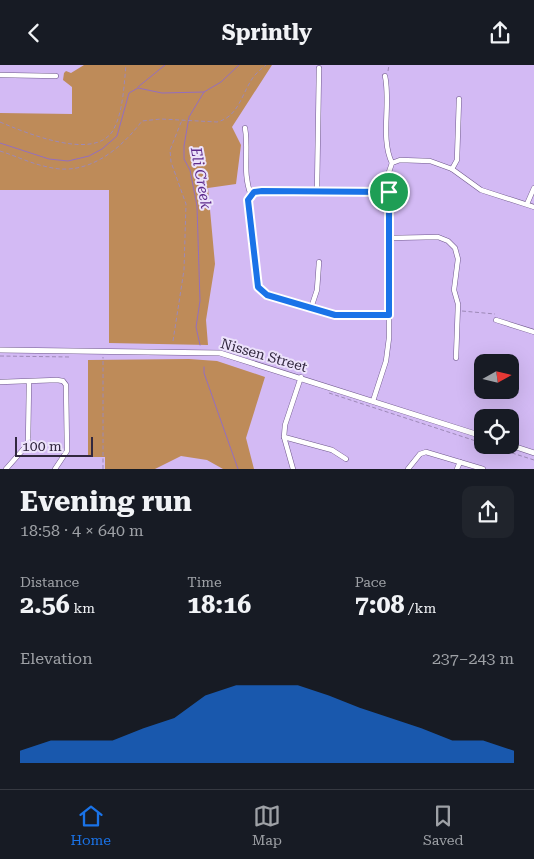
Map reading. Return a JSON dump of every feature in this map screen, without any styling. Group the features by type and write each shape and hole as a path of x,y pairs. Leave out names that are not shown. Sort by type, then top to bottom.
{"street":[{"path":"317,191 319,68"},
{"path":"0,75 56,76"},
{"path":"373,401 386,361 389,315 389,172 392,163 387,153 388,91 385,76"},
{"path":"452,169 457,160 458,99"},
{"path":"245,128 248,143 245,178 251,195"},
{"path":"392,163 400,161 430,161 452,169 482,190 534,207"},
{"path":"527,204 534,188"},
{"path":"389,192 262,191 251,195 248,200 258,287 267,295 335,315 389,315"},
{"path":"390,238 438,237 448,241 455,249 458,259 454,290 458,304 456,359"},
{"path":"311,309 317,290 319,262"},
{"path":"496,320 534,332"},
{"name":"Nissen Street","path":"0,349 206,351 239,357 474,433"},
{"path":"293,469 284,437 285,425 300,377"},
{"path":"0,382 63,381 67,390 67,455 55,469"},
{"path":"9,468 28,444 28,382"},
{"path":"284,437 332,450 346,459"},
{"path":"519,448 534,453"},
{"path":"408,469 426,451 483,469"},
{"path":"457,469 460,462"}],"path":[{"path":"0,122 27,134 55,142 81,145 104,139 111,134 116,124 126,65"},
{"path":"0,151 48,168 73,169 96,162 114,152 126,142 142,121 186,120 217,122 228,118 233,114 253,77 266,65"},
{"path":"385,76 389,65"},
{"path":"174,341 184,270 186,204 171,162 170,150 183,120"},
{"path":"457,311 490,312 495,314 496,320"},
{"path":"0,356 67,357"},
{"path":"103,357 103,469"},
{"path":"326,392 474,440"},
{"path":"515,454 534,460"}],"shaded area":[{"path":"84,65 272,65 232,127 241,145 236,184 208,188 215,264 206,320 208,345 109,343 109,190 0,190 0,113 72,114 72,87 63,80 64,73 66,71 71,73"},
{"path":"189,359 217,361 265,377 246,438 254,469 223,469 207,460 181,456 155,469 105,469 105,457 88,457 88,360"}],"waterway":[{"path":"138,87 165,65"},
{"name":"Eli Creek","path":"200,345 196,327 200,301 197,206 190,170 184,159 184,146 189,117 204,92 221,82 239,65"},
{"path":"0,143 49,159 68,161 89,156 102,149 117,136 129,93 138,88 162,93 204,92"},
{"name":"Eli Creek","path":"204,367 204,373 238,469"}],"route":[{"path":"254,192 389,192 389,315 335,315 267,295 258,287 248,200 254,192"}]}
